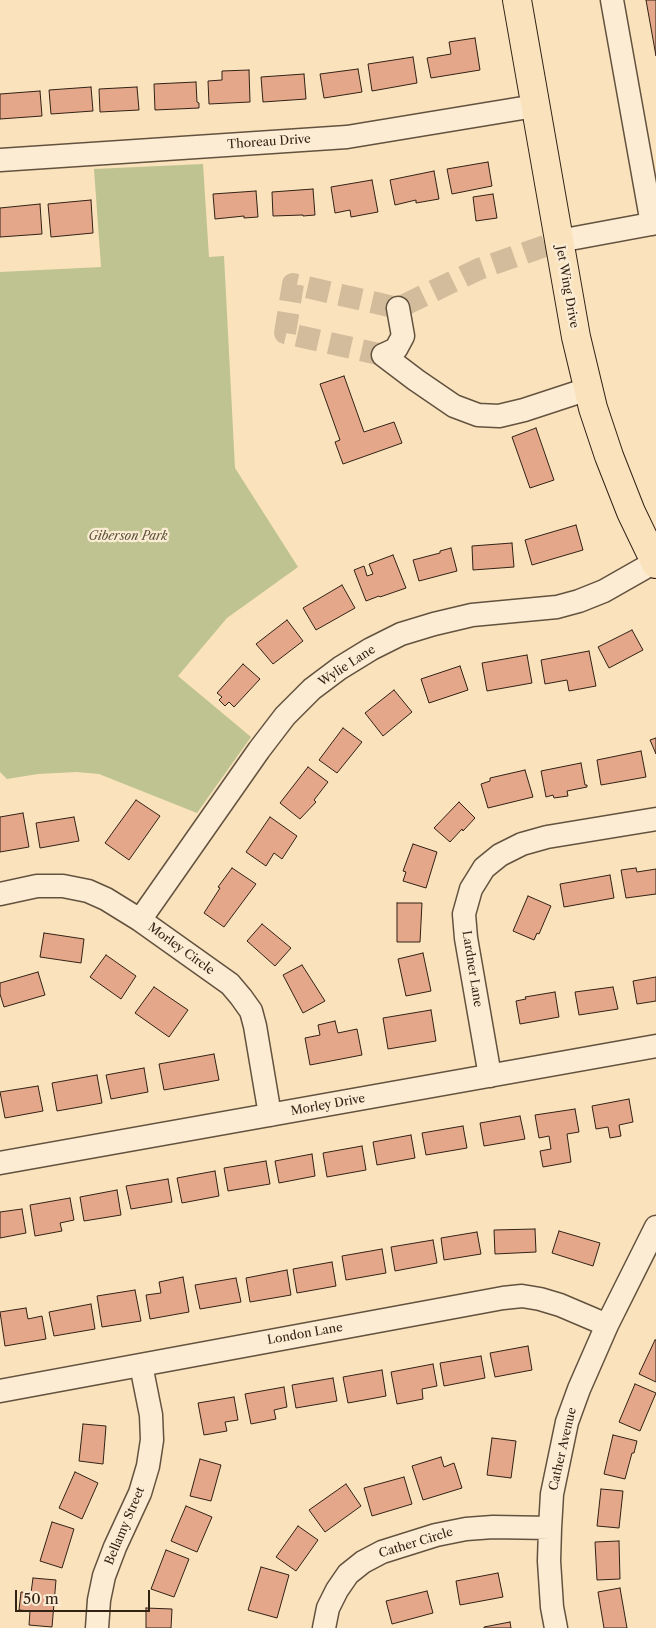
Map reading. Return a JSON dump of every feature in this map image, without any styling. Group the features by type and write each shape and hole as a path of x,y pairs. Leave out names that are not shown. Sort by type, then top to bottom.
{"main road":[{"name":"Jet Wing Drive","path":"517,0 576,337 588,389 609,456 631,512 656,563"}],"street":[{"path":"559,241 654,224 612,0"},
{"name":"Thoreau Drive","path":"0,160 347,137 536,106"},
{"path":"398,308 403,336 396,348 383,355 454,406 478,415 499,416 524,410 588,389"},
{"name":"Wylie Lane","path":"140,920 285,716 312,689 340,668 378,645 402,634 472,615 548,608 579,601 604,591 656,563"},
{"name":"Lardner Lane","path":"490,1076 466,938 464,914 471,889 484,868 500,854 522,844 547,837 656,819"},
{"name":"Morley Circle","path":"0,894 37,886 63,886 88,891 106,899 140,920 230,984 251,1011 270,1115"},
{"name":"Morley Drive","path":"0,1163 656,1046"},
{"name":"Cather Avenue","path":"556,1628 552,1607 549,1561 550,1528 552,1494 567,1422 607,1325 656,1227"},
{"name":"London Lane","path":"0,1390 503,1298 522,1296 540,1299 560,1305 607,1325"},
{"name":"Bellamy Street","path":"96,1628 104,1576 140,1493 148,1466 152,1440 150,1415 141,1364"},
{"name":"Cather Circle","path":"324,1628 328,1608 348,1574 363,1562 382,1552 436,1535 466,1529 493,1527 550,1528"}],"green space":[{"name":"Giberson Park","path":"203,164 209,257 224,256 235,468 298,567 227,618 178,676 251,737 197,813 99,774 76,772 38,774 7,779 0,772 0,272 101,267 94,169"}],"building":[{"path":"646,0 656,0 656,56"},
{"path":"475,38 480,70 431,78 427,58 451,54 449,42"},
{"path":"413,57 417,83 372,91 368,64"},
{"path":"358,69 362,92 324,98 320,74"},
{"path":"249,70 250,102 209,104 208,81 222,80 222,71"},
{"path":"304,74 306,99 263,102 261,77"},
{"path":"196,82 199,108 155,110 154,84"},
{"path":"91,87 93,111 51,114 49,90"},
{"path":"137,87 139,110 100,112 99,89"},
{"path":"40,91 42,116 0,119 0,94"},
{"path":"488,162 492,186 452,194 447,169"},
{"path":"434,171 439,199 416,203 416,200 395,205 390,180"},
{"path":"372,180 378,212 351,217 350,210 335,213 331,187"},
{"path":"313,189 315,215 273,216 272,192"},
{"path":"256,191 258,217 244,218 244,216 215,219 213,194"},
{"path":"493,194 497,218 476,221 473,197"},
{"path":"91,200 93,233 51,237 48,204"},
{"path":"40,204 42,234 0,237 0,208"},
{"path":"344,376 364,432 394,422 402,443 343,464 335,442 340,440 320,384"},
{"path":"536,428 554,480 530,488 512,437"},
{"path":"576,525 583,550 532,565 525,540"},
{"path":"512,543 514,567 473,570 472,546"},
{"path":"451,548 457,571 419,581 413,560"},
{"path":"393,555 406,588 366,601 354,570 364,566 367,576 373,574 369,564"},
{"path":"342,585 355,608 316,630 303,608"},
{"path":"287,620 303,641 273,664 256,644"},
{"path":"632,630 643,650 609,668 598,647"},
{"path":"589,651 596,686 569,691 567,680 545,684 541,660"},
{"path":"527,655 532,683 487,691 482,663"},
{"path":"243,664 260,679 234,707 229,702 225,706 219,700 222,697 217,693"},
{"path":"460,666 468,690 429,703 421,679"},
{"path":"394,690 412,712 383,736 365,713"},
{"path":"343,728 362,742 337,773 319,760"},
{"path":"656,738 656,754 650,740"},
{"path":"641,751 646,777 601,785 597,760"},
{"path":"581,763 587,787 567,791 568,796 554,798 553,795 546,797 541,771"},
{"path":"308,767 328,782 314,800 316,802 300,819 280,803"},
{"path":"525,770 533,797 488,808 481,784 490,781 490,778"},
{"path":"136,800 160,816 129,860 105,843"},
{"path":"459,802 475,818 450,842 434,828"},
{"path":"23,813 29,847 0,852 0,817"},
{"path":"74,817 79,841 40,848 36,823"},
{"path":"270,817 297,836 282,859 274,853 266,866 246,852"},
{"path":"413,844 437,852 426,888 403,881 406,872 403,871"},
{"path":"232,868 256,884 224,927 204,913 220,888 218,887"},
{"path":"636,868 637,872 656,869 656,894 626,898 621,870"},
{"path":"610,875 614,898 564,907 560,884"},
{"path":"528,896 551,906 539,934 537,933 534,940 513,931"},
{"path":"397,903 422,903 420,942 397,942"},
{"path":"262,924 291,948 275,966 247,941"},
{"path":"44,933 84,939 81,963 40,957"},
{"path":"423,953 431,991 406,996 398,959"},
{"path":"106,955 136,976 121,999 90,977"},
{"path":"302,965 325,1001 303,1013 283,975"},
{"path":"38,972 45,995 4,1007 0,994 0,983"},
{"path":"656,977 656,1001 637,1004 633,981"},
{"path":"154,987 188,1010 169,1037 135,1013"},
{"path":"613,987 618,1009 579,1015 575,992"},
{"path":"555,992 559,1017 520,1024 516,1001 526,999 525,997"},
{"path":"431,1010 436,1041 388,1049 383,1018"},
{"path":"335,1021 338,1033 357,1029 362,1055 310,1065 305,1038 320,1035 318,1025"},
{"path":"214,1054 219,1080 164,1090 159,1064"},
{"path":"144,1068 148,1092 111,1099 106,1075"},
{"path":"97,1075 102,1103 57,1111 52,1083"},
{"path":"38,1086 43,1111 5,1118 0,1092"},
{"path":"629,1099 633,1122 619,1125 621,1136 610,1138 608,1127 596,1129 592,1106"},
{"path":"575,1109 579,1132 567,1134 571,1162 543,1167 540,1151 551,1149 549,1136 539,1138 535,1115"},
{"path":"520,1116 525,1139 484,1146 480,1123"},
{"path":"463,1126 467,1148 426,1155 422,1133"},
{"path":"411,1135 415,1158 377,1165 373,1142"},
{"path":"362,1146 366,1170 327,1177 323,1153"},
{"path":"312,1154 315,1176 279,1183 275,1161"},
{"path":"266,1161 270,1184 228,1191 224,1168"},
{"path":"215,1171 219,1196 182,1203 177,1178"},
{"path":"168,1179 172,1202 131,1209 126,1186"},
{"path":"117,1190 121,1215 84,1221 80,1197"},
{"path":"70,1198 74,1220 60,1223 62,1231 35,1236 30,1205"},
{"path":"22,1209 26,1233 0,1238 0,1212"},
{"path":"535,1229 536,1252 495,1254 494,1230"},
{"path":"559,1231 600,1243 593,1266 552,1253"},
{"path":"477,1232 481,1254 444,1260 441,1238"},
{"path":"433,1240 437,1263 395,1271 391,1247"},
{"path":"382,1249 386,1273 346,1280 342,1256"},
{"path":"332,1262 336,1286 297,1293 293,1269"},
{"path":"287,1270 291,1295 250,1302 246,1278"},
{"path":"183,1277 189,1312 150,1319 146,1295 161,1293 159,1282"},
{"path":"236,1278 241,1302 200,1309 195,1285"},
{"path":"135,1290 141,1321 102,1327 97,1296"},
{"path":"91,1304 95,1329 54,1336 49,1312"},
{"path":"26,1308 28,1319 42,1316 46,1339 5,1346 0,1312"},
{"path":"656,1340 656,1382 639,1374"},
{"path":"528,1346 532,1370 495,1377 490,1353"},
{"path":"481,1356 485,1378 444,1386 440,1363"},
{"path":"433,1364 437,1386 422,1389 423,1399 397,1404 391,1372"},
{"path":"382,1370 386,1396 348,1403 343,1377"},
{"path":"333,1378 337,1401 296,1408 292,1385"},
{"path":"635,1384 656,1393 640,1431 619,1422"},
{"path":"284,1387 287,1407 274,1410 276,1419 251,1424 245,1394"},
{"path":"234,1397 238,1420 225,1422 227,1431 204,1435 198,1403"},
{"path":"83,1424 106,1426 103,1464 79,1461"},
{"path":"613,1435 637,1441 625,1479 604,1474"},
{"path":"492,1438 516,1441 511,1478 487,1475"},
{"path":"441,1457 444,1467 454,1463 462,1488 423,1500 412,1466"},
{"path":"200,1459 221,1465 211,1501 190,1496"},
{"path":"75,1472 98,1483 82,1519 59,1508"},
{"path":"404,1477 412,1504 372,1516 364,1488"},
{"path":"346,1484 361,1506 325,1532 309,1510"},
{"path":"601,1489 623,1491 619,1528 597,1526"},
{"path":"186,1506 212,1517 197,1552 171,1541"},
{"path":"52,1522 74,1529 62,1568 40,1561"},
{"path":"298,1526 318,1540 296,1571 276,1557"},
{"path":"619,1541 620,1579 597,1580 595,1542"},
{"path":"166,1550 189,1559 174,1597 151,1589"},
{"path":"261,1567 289,1575 277,1618 248,1610"},
{"path":"498,1573 503,1597 460,1605 456,1581"},
{"path":"33,1578 56,1580 52,1627 29,1625 30,1611 19,1610 21,1592 31,1593"},
{"path":"620,1588 627,1628 604,1628 598,1592"},
{"path":"427,1591 433,1613 392,1624 386,1601"},
{"path":"146,1608 172,1609 171,1628 146,1628"},
{"path":"510,1622 511,1628 484,1628 484,1627"}],"tunnel":[{"path":"383,355 285,333 293,284 398,308 479,269 559,241"}]}
